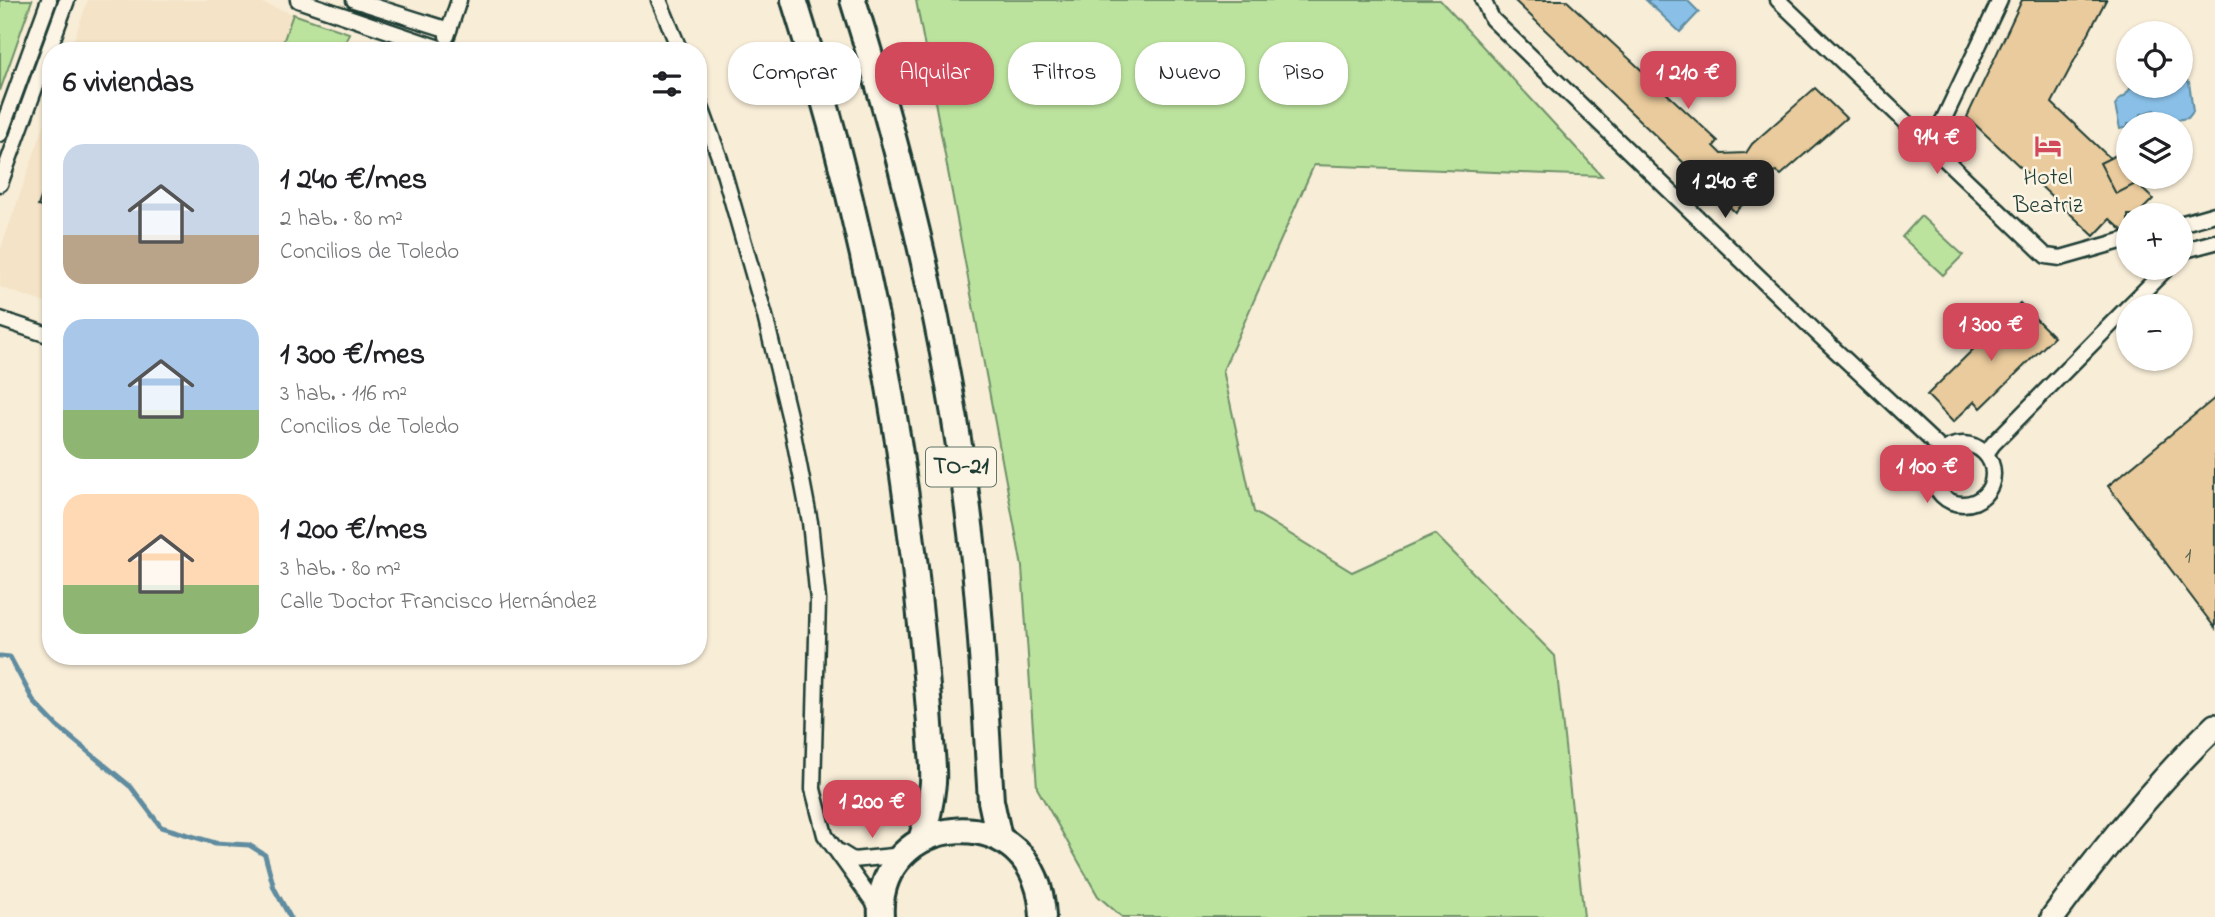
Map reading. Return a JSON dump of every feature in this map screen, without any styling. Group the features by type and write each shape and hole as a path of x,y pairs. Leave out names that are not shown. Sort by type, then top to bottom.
{"highway":[{"name":"TO-21","path":"793,0 830,121 870,283 900,438 915,552 933,781 928,816 912,848 891,872 883,892 881,915"},
{"name":"TO-21","path":"853,0 901,163 950,390 975,566 991,801 999,838"},
{"path":"912,848 936,834 952,830 984,832 999,838 1020,853 1035,874 1046,911"}],"main road":[{"path":"2053,917 2093,862 2142,803 2215,726"}],"street":[{"path":"0,134 49,0"},
{"path":"52,42 67,0"},
{"path":"298,0 419,42"},
{"path":"354,0 449,30"},
{"path":"445,42 459,0"},
{"path":"659,0 676,42"},
{"path":"1483,0 1492,19 1943,452"},
{"path":"1778,0 2046,256 2061,258 2116,242"},
{"path":"1931,146 2000,0"},
{"path":"0,184 42,69"},
{"path":"707,124 720,159 765,316 792,428 807,509 818,600 813,789 825,835 881,915"},
{"path":"2193,220 2215,214"},
{"path":"2193,248 2215,242"},
{"path":"2142,294 2155,280"},
{"path":"0,319 42,333"},
{"path":"1986,454 2116,320"},
{"path":"1960,444 1978,448 1986,454 1993,471 1989,489 1975,501 1957,503 1941,494 1936,486 1934,467 1943,452 1960,444"},
{"path":"835,849 853,860 912,848"}],"shaded area":[{"path":"88,0 254,0 293,14 283,42 73,42"},
{"path":"42,132 42,302 0,287 0,251"}],"green space":[{"path":"0,0 32,0 0,91"},
{"path":"916,0 1440,0 1602,176 1314,165 1223,370 1254,512 1352,572 1435,534 1555,656 1584,917 1122,917 1098,896 1037,788 1022,567 936,105 994,105 994,42 924,42"},
{"path":"293,14 349,33 346,42 283,42"},
{"path":"1921,216 1963,255 1943,275 1902,237"}],"water":[{"path":"1646,0 1687,0 1699,12 1680,32"},
{"path":"2120,98 2191,98 2193,112 2116,112 2115,105"}],"building":[{"path":"1514,0 1566,0 1718,141 1714,146 1722,154 1746,153 1752,144 1815,88 1846,118 1781,175 1776,171 1735,212"},
{"name":"Hotel Beatriz","path":"2022,0 2106,0 2052,103 2116,164 2116,189 2142,189 2153,199 2149,203 2116,203 2116,225 2110,219 2094,236 1967,117"},
{"path":"2116,155 2116,189 2126,189 2116,194 2100,163"},
{"path":"2020,303 2054,337 1981,408 1975,401 1953,422 1927,395"},
{"path":"2215,398 2215,628 2108,486"}],"waterway":[{"path":"0,656 10,657 34,702 57,726 131,787 161,827 215,843 249,845 265,855 274,888 290,917"}],"place":[{"name":"Hotel Beatriz","path":"2048,146"}]}
